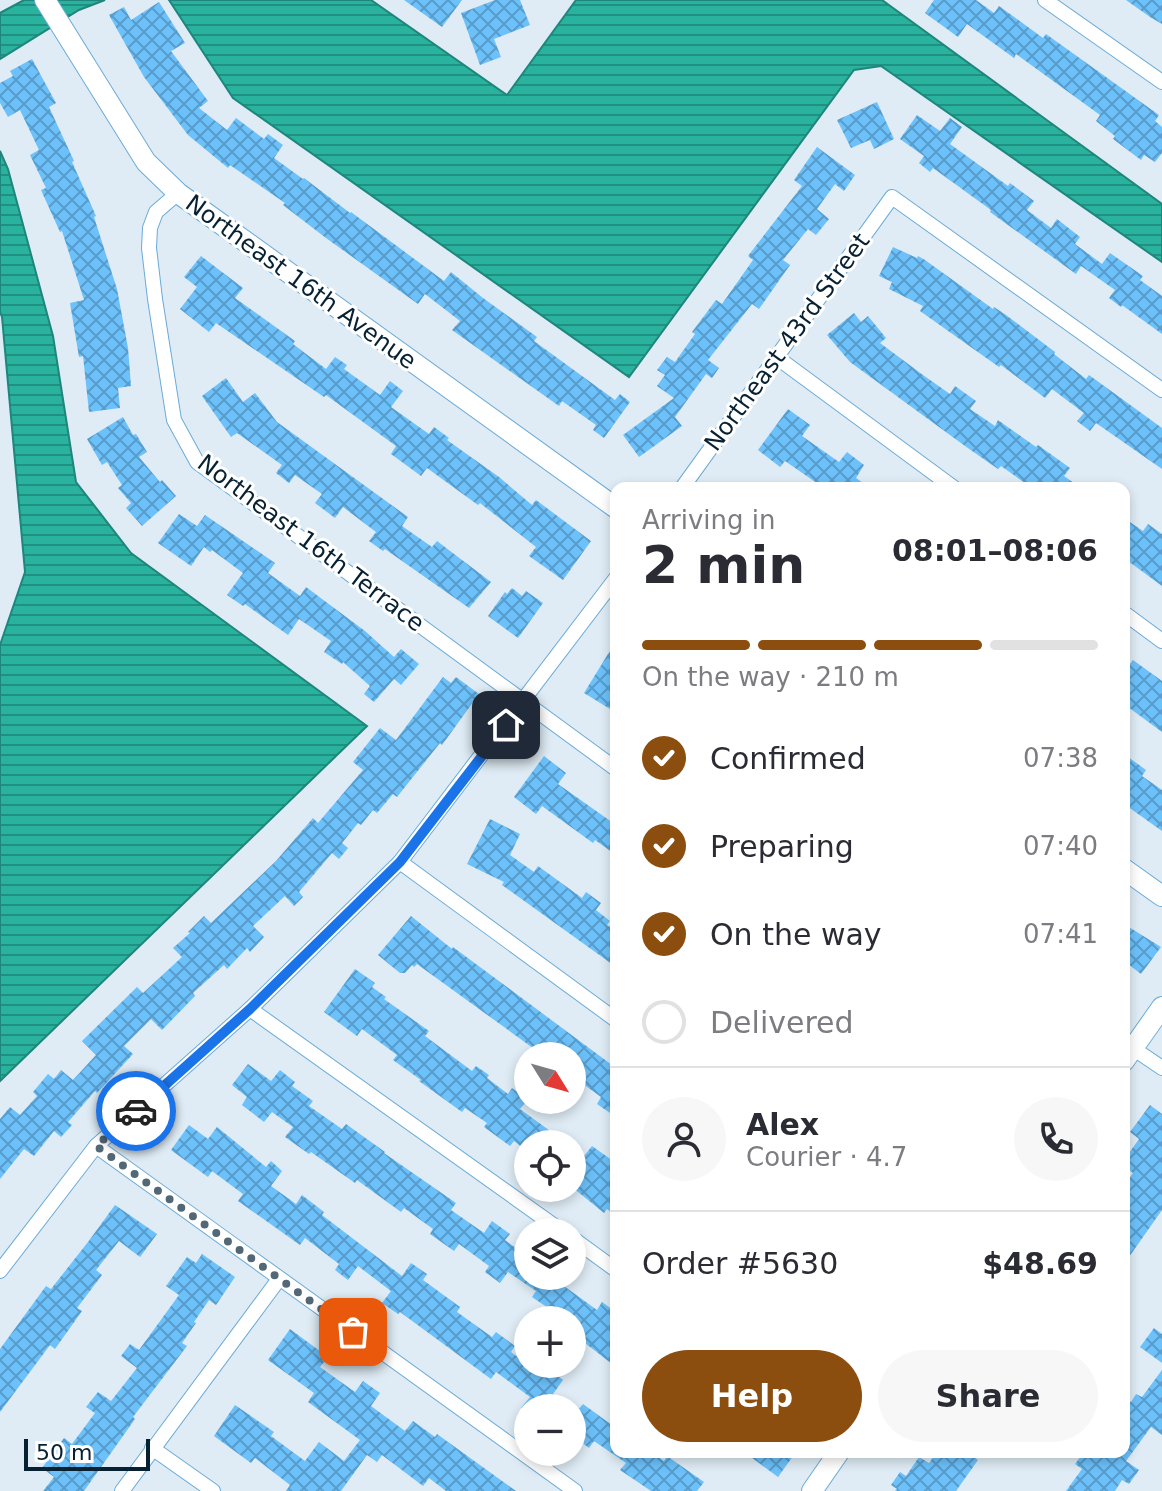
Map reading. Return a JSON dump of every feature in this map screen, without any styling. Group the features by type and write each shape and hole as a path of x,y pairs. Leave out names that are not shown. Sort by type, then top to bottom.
{"street":[{"name":"Northeast 16th Avenue","path":"45,0 146,162 178,193 610,504"},
{"path":"1045,0 1162,82"},
{"name":"Northeast 16th Terrace","path":"178,193 156,212 150,228 149,248 174,420 197,462 610,765"},
{"name":"Northeast 43rd Street","path":"686,482 892,197 1162,390"},
{"path":"775,356 946,482"},
{"path":"0,1271 96,1146 250,1009 400,862 610,586"},
{"path":"1130,617 1162,641"},
{"path":"400,862 610,1016"},
{"path":"1130,873 1162,896"},
{"path":"1130,1054 1162,1007"},
{"path":"250,1009 543,1218"},
{"path":"1130,1055 1162,1068"},
{"path":"96,1146 575,1491"},
{"path":"586,1248 610,1266"},
{"path":"122,1491 279,1279"},
{"path":"152,1448 213,1491"},
{"path":"812,1491 835,1458"}],"shaded area":[{"path":"24,0 105,0 79,10 0,59 0,13"},
{"path":"169,0 371,0 507,95 576,0 882,0 1162,204 1162,262 881,66 854,70 629,377 233,98"},
{"path":"0,151 8,169 53,336 76,482 131,553 367,726 0,1081 0,645 25,572 0,312"}],"building":[{"path":"404,0 462,0 442,27"},
{"path":"495,0 520,0 530,25 494,39 501,57 480,65 461,13"},
{"path":"934,0 976,0 994,13 999,6 1043,38 1046,34 1159,115 1155,121 1162,127 1162,153 1155,162 1144,155 1141,160 1113,139 1115,136 1096,121 1100,115 1016,54 1014,58 967,24 958,37 925,13"},
{"path":"1126,0 1162,0 1162,24 1150,17"},
{"path":"159,2 185,43 171,51 208,101 199,108 227,130 236,118 264,139 268,134 283,145 274,158 444,281 451,272 537,337 534,341 615,400 620,394 630,402 604,438 593,430 596,425 562,401 559,406 452,330 460,321 425,294 418,304 326,238 283,205 285,203 230,165 228,168 188,135 144,77 109,15 124,7 131,20"},
{"path":"32,59 56,103 49,107 96,216 117,289 128,348 131,386 118,388 120,408 89,412 83,356 79,357 70,303 84,300 62,231 41,190 46,188 30,155 39,150 20,110 8,117 0,103 0,83 13,76 10,71"},
{"path":"877,102 894,139 874,149 870,140 851,148 837,120"},
{"path":"917,115 940,131 950,118 962,127 950,144 1034,201 1027,210 1051,228 1057,219 1080,237 1075,244 1102,264 1110,253 1143,276 1140,280 1162,296 1162,334 1109,298 1115,290 1081,266 1076,274 933,168 930,172 919,163 924,156 900,139"},
{"path":"817,147 855,175 844,191 835,184 817,209 829,219 816,235 808,229 783,260 790,265 759,309 752,304 708,360 719,368 712,378 706,374 675,417 682,426 639,457 623,435 674,398 657,386 665,375 657,370 667,357 675,362 716,300 722,304 753,260 748,256 802,186 794,180"},
{"path":"893,247 925,260 1006,315 1086,379 1089,375 1162,428 1162,469 1096,423 1090,431 1077,421 1084,413 1052,389 1045,398 920,311 923,306 889,289 892,282 879,276"},
{"path":"201,256 243,288 235,298 295,341 293,344 326,369 335,357 347,365 344,369 380,395 390,381 403,391 391,407 429,434 434,427 532,505 536,500 591,541 563,580 529,556 536,547 480,503 478,505 427,468 421,476 391,454 396,446 326,395 324,397 216,323 209,332 180,309 197,287 184,277"},
{"path":"854,313 861,322 868,316 886,338 880,343 950,394 955,386 976,401 970,409 995,426 998,420 1070,468 1064,476 1072,482 1024,482 1001,466 998,469 850,362 827,335"},
{"path":"226,378 243,402 255,393 277,422 408,517 402,526 432,547 437,541 491,582 469,608 369,541 376,532 343,507 335,518 315,503 322,494 295,475 289,483 276,473 282,465 237,433 231,437 202,396"},
{"path":"788,409 810,425 802,436 839,462 847,452 864,465 856,478 862,482 815,482 785,461 780,467 758,450"},
{"path":"123,417 147,452 139,457 176,496 142,526 126,508 131,503 118,488 122,485 107,462 102,465 87,439"},
{"path":"179,514 197,526 205,515 275,563 268,573 300,596 306,587 394,657 401,649 419,664 401,685 394,679 374,702 364,694 370,686 343,662 324,652 331,641 299,619 288,635 227,595 243,573 212,550 210,552 204,547 191,566 158,543"},
{"path":"1130,522 1143,531 1148,524 1162,534 1162,586 1130,562"},
{"path":"512,588 522,596 526,591 543,603 518,638 488,616 505,592 507,594"},
{"path":"610,651 610,709 584,693"},
{"path":"1133,660 1162,681 1162,732 1130,708 1130,664"},
{"path":"443,677 451,683 456,677 479,694 442,745 440,743 397,797 393,794 377,813 373,810 361,825 358,823 342,843 348,848 339,859 332,853 299,892 303,897 294,906 285,896 253,926 264,937 250,952 247,948 227,969 224,965 193,993 195,996 162,1030 151,1019 124,1046 133,1054 68,1122 72,1125 61,1137 54,1131 34,1156 24,1149 0,1179 0,1119 10,1107 20,1115 37,1096 33,1092 48,1074 54,1079 61,1070 73,1080 96,1055 82,1041 137,987 143,993 182,957 173,948 204,916 211,923 276,861 313,818 318,823 363,770 353,762 380,728 396,740"},
{"path":"544,756 566,773 558,784 610,821 610,851 595,840 593,843 542,806 536,814 514,797"},
{"path":"1130,758 1146,770 1142,776 1162,790 1162,831 1130,808"},
{"path":"490,819 520,834 510,855 534,872 538,866 582,898 586,892 601,903 596,910 610,921 607,925 610,927 610,963 502,885 504,882 467,864"},
{"path":"411,916 581,1042 525,1042 417,964 400,973 378,955"},
{"path":"1130,928 1161,947 1141,974 1130,966"},
{"path":"355,969 375,983 372,987 386,997 384,999 429,1031 425,1036 472,1071 476,1066 489,1075 487,1078 508,1094 514,1090 514,1114 527,1114 549,1130 514,1130 514,1141 510,1146 484,1127 487,1123 465,1108 462,1112 419,1081 393,1060 397,1055 362,1029 357,1036 324,1012"},
{"path":"586,1046 610,1064 610,1113 597,1104 601,1097 586,1086"},
{"path":"248,1064 271,1081 280,1070 295,1082 292,1086 313,1101 309,1106 342,1129 346,1124 456,1203 451,1210 484,1233 492,1221 510,1234 505,1240 514,1247 514,1276 508,1272 500,1283 485,1272 489,1266 459,1244 454,1251 430,1234 433,1229 404,1208 401,1212 357,1180 355,1183 285,1137 293,1127 272,1112 264,1122 242,1105 247,1097 232,1085"},
{"path":"1150,1105 1162,1114 1162,1210 1130,1255 1130,1177 1133,1173 1130,1171 1130,1152 1139,1139 1130,1132"},
{"path":"189,1125 208,1139 217,1127 266,1167 271,1161 282,1171 271,1186 296,1204 302,1195 324,1212 322,1215 402,1276 411,1263 427,1274 423,1280 460,1307 457,1312 492,1337 496,1332 514,1345 511,1352 514,1354 514,1378 563,1380 553,1394 526,1394 496,1372 491,1379 400,1312 398,1314 382,1303 391,1291 358,1266 348,1280 335,1270 339,1264 305,1238 300,1245 238,1201 243,1194 212,1171 208,1177 171,1150"},
{"path":"592,1146 610,1159 610,1211 607,1209 604,1213 586,1198 586,1154"},
{"path":"115,1205 157,1234 140,1257 119,1241 96,1270 102,1275 77,1308 82,1311 55,1349 50,1345 0,1412 0,1349 46,1286 51,1289"},
{"path":"202,1254 235,1277 216,1305 209,1300 182,1343 187,1346 133,1417 135,1419 84,1491 43,1491 54,1477 42,1468 64,1438 72,1444 95,1413 86,1407 98,1392 111,1401 137,1368 121,1356 130,1344 139,1350 179,1295 166,1286 187,1257 196,1263"},
{"path":"570,1290 597,1310 602,1302 610,1308 610,1362 586,1344 586,1306 545,1306 532,1297 536,1291"},
{"path":"1154,1328 1162,1334 1162,1363 1140,1347"},
{"path":"290,1329 328,1357 320,1367 355,1392 363,1381 380,1393 371,1406 405,1431 413,1421 435,1437 437,1434 516,1491 446,1491 429,1478 423,1486 382,1455 377,1462 367,1455 341,1491 286,1491 290,1485 255,1458 251,1463 214,1436 235,1405 274,1432 271,1436 305,1461 319,1442 344,1461 360,1440 308,1402 314,1393 268,1360"},
{"path":"1162,1370 1162,1435 1151,1427 1130,1456 1130,1401 1136,1394 1142,1397"},
{"path":"586,1406 610,1424 610,1452 594,1441 589,1448 586,1446"},
{"path":"619,1458 660,1458 664,1461 670,1458 704,1482 697,1491 651,1491 620,1470 626,1463"},
{"path":"752,1458 792,1458 778,1477"},
{"path":"918,1458 929,1463 933,1458 978,1460 956,1491 895,1491 897,1489 891,1485 900,1472 906,1476"},
{"path":"1080,1458 1128,1458 1126,1461 1139,1470 1129,1484 1122,1480 1115,1491 1066,1491 1082,1469 1075,1464"}],"way so far":[{"path":"136,1111 96,1146 353,1332"}],"route":[{"path":"136,1111 250,1009 400,862 506,725"}]}
